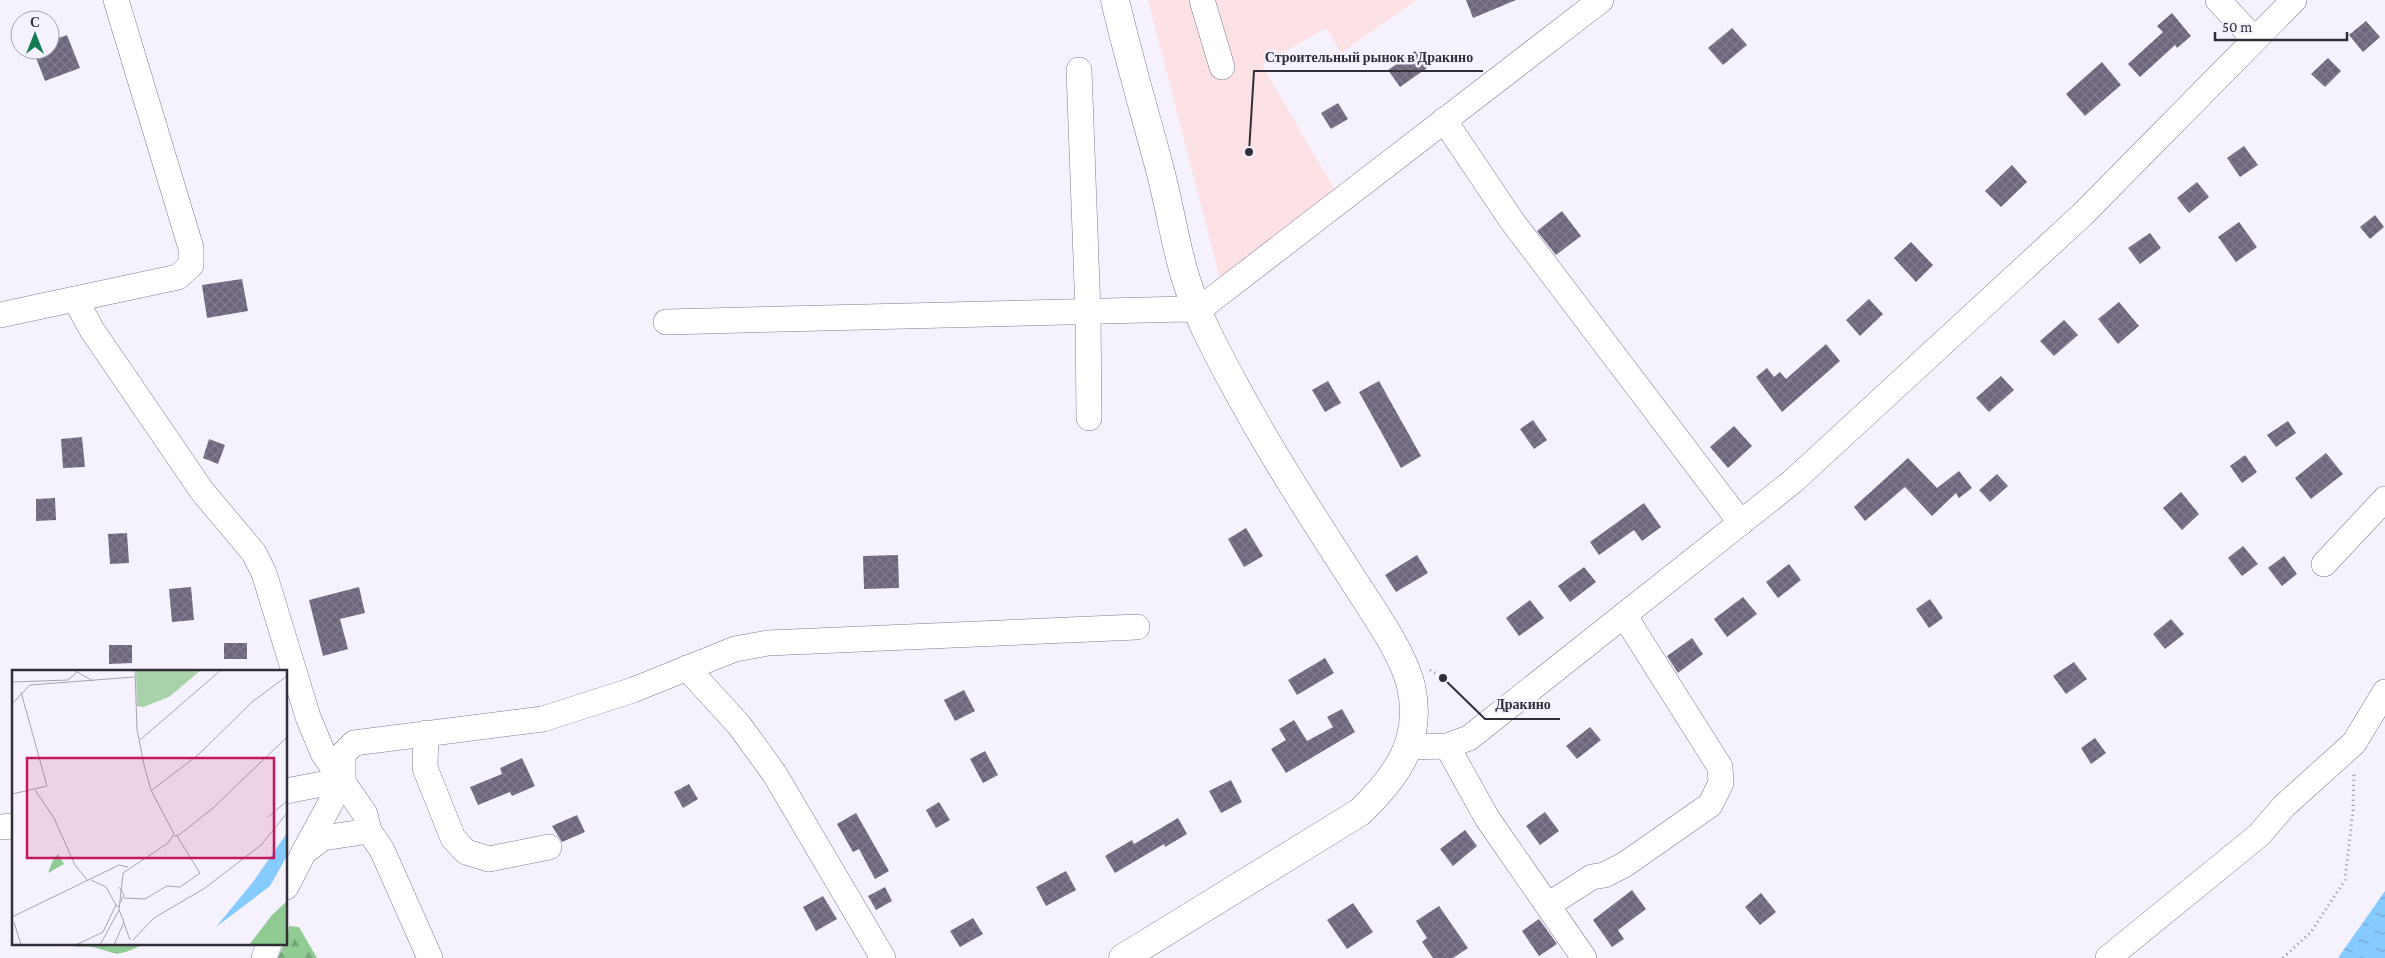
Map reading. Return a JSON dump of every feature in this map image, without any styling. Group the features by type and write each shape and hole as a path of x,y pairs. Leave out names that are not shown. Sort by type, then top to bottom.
{"main road":[{"path":"1115,0 1185,275 1197,311 1234,385 1276,459 1389,639 1406,672 1410,684 1413,710 1409,747 1386,786 1360,812 1123,958"}],"street":[{"path":"0,315 178,277 191,265 192,248 116,0"},
{"path":"1202,0 1222,68"},
{"path":"666,322 1197,311 1601,0"},
{"path":"2218,0 2254,39"},
{"path":"1409,747 1447,746 1469,738 1792,482 2082,215 2294,0"},
{"path":"1079,70 1090,418"},
{"path":"1444,120 1512,221 1741,523"},
{"path":"75,299 92,330 202,491 254,553 264,573 308,717 323,753 365,814 369,830 382,850 430,958"},
{"path":"2324,564 2385,499"},
{"path":"1548,905 1592,877 1604,875 1624,865 1710,804 1721,783 1720,766 1624,615"},
{"path":"288,882 343,780 343,754 354,743 543,719 586,706 735,649 768,643 1137,627"},
{"path":"687,668 739,725 774,773 883,958"},
{"path":"2108,958 2259,835 2284,806 2354,743 2385,692"},
{"path":"426,734 425,768 453,838 466,852 490,859 549,847"},
{"path":"1447,746 1487,818 1584,958"},
{"path":"288,791 343,780"},
{"path":"304,852 323,838 369,830"},
{"path":"264,958 268,946"}],"path":[{"path":"1427,668 1443,678"},
{"path":"2283,958 2311,932 2345,880 2353,810 2354,743"}],"shaded area":[{"path":"1148,0 1417,0 1341,53 1326,28 1262,65 1335,190 1220,279"}],"green space":[{"path":"289,926 299,927 317,958 278,958 283,946 288,946"},
{"path":"74,946 140,946 122,953 113,953 89,947"}],"water":[{"path":"2385,891 2385,958 2338,958"}],"building":[{"path":"1466,0 1516,0 1473,18"},
{"path":"2172,13 2191,36 2177,48 2175,45 2140,77 2128,64 2163,32 2157,26"},
{"path":"2366,21 2380,37 2363,52 2349,35"},
{"path":"1732,28 1747,45 1723,65 1708,48"},
{"path":"67,35 80,68 45,81 37,60 60,60 60,37"},
{"path":"1415,51 1427,68 1400,87 1388,70"},
{"path":"2328,58 2341,71 2325,87 2311,74"},
{"path":"2102,62 2121,85 2085,116 2066,94"},
{"path":"1338,103 1348,119 1331,129 1321,113"},
{"path":"2244,146 2258,165 2240,177 2227,158"},
{"path":"2012,165 2027,182 2001,207 1985,191"},
{"path":"2197,182 2209,197 2189,213 2177,198"},
{"path":"1562,211 1581,236 1556,255 1537,231"},
{"path":"2375,215 2384,227 2370,239 2360,227"},
{"path":"2239,222 2257,247 2236,262 2218,237"},
{"path":"2150,233 2161,248 2140,264 2128,248"},
{"path":"1911,242 1933,265 1916,282 1894,258"},
{"path":"242,279 248,311 207,318 202,285"},
{"path":"1869,299 1883,314 1860,336 1846,320"},
{"path":"2119,302 2139,326 2118,344 2098,319"},
{"path":"2064,320 2078,335 2054,356 2040,341"},
{"path":"1826,344 1840,361 1782,412 1756,377 1767,368 1774,377 1780,372 1786,379"},
{"path":"2001,376 2014,390 1989,412 1976,398"},
{"path":"1328,381 1341,403 1325,412 1312,390"},
{"path":"1379,381 1421,456 1401,468 1359,392"},
{"path":"1533,420 1547,440 1534,449 1520,429"},
{"path":"2288,421 2296,433 2276,447 2267,435"},
{"path":"1734,426 1752,446 1728,468 1710,447"},
{"path":"82,437 85,467 63,468 61,439"},
{"path":"209,439 225,445 218,464 203,458"},
{"path":"2326,453 2343,474 2311,499 2295,478"},
{"path":"2245,455 2257,472 2242,483 2230,466"},
{"path":"1908,458 1937,488 1959,471 1972,488 1959,498 1956,493 1932,516 1905,487 1865,521 1854,507"},
{"path":"1997,474 2008,486 1990,502 1979,490"},
{"path":"2181,492 2199,514 2182,530 2163,508"},
{"path":"55,498 56,520 36,521 36,499"},
{"path":"1644,503 1661,527 1642,541 1634,530 1599,555 1590,542"},
{"path":"1246,528 1263,556 1244,567 1228,539"},
{"path":"127,533 129,563 110,564 108,534"},
{"path":"2243,546 2258,564 2242,576 2228,558"},
{"path":"898,555 899,588 864,589 863,556"},
{"path":"1417,555 1428,573 1396,592 1385,575"},
{"path":"2284,556 2297,574 2282,586 2268,568"},
{"path":"1789,564 1801,580 1778,598 1766,582"},
{"path":"1584,567 1596,582 1570,602 1558,586"},
{"path":"191,587 194,620 172,622 169,589"},
{"path":"359,587 365,613 340,619 348,649 323,656 309,600"},
{"path":"1743,597 1757,614 1727,637 1714,619"},
{"path":"1930,599 1943,618 1929,628 1916,609"},
{"path":"1530,600 1544,618 1519,636 1506,618"},
{"path":"2171,619 2184,634 2165,649 2153,634"},
{"path":"1692,638 1703,654 1678,673 1667,656"},
{"path":"224,643 247,643 247,659 224,659"},
{"path":"109,645 132,645 132,663 109,664"},
{"path":"1325,658 1334,673 1297,695 1288,680"},
{"path":"2074,662 2087,679 2066,694 2053,676"},
{"path":"964,690 975,711 955,721 944,700"},
{"path":"1342,709 1355,732 1286,773 1271,749 1286,740 1279,729 1294,720 1307,741 1333,727 1327,717"},
{"path":"1590,727 1601,740 1577,759 1566,746"},
{"path":"2095,738 2106,753 2091,764 2081,748"},
{"path":"985,751 998,775 983,783 970,759"},
{"path":"522,758 535,786 512,796 510,792 478,805 470,787 502,774 500,768"},
{"path":"1231,780 1242,802 1221,813 1209,791"},
{"path":"689,784 698,799 683,808 674,792"},
{"path":"939,802 950,820 936,828 926,810"},
{"path":"1545,812 1559,831 1540,845 1526,826"},
{"path":"856,813 889,871 875,879 859,849 853,852 837,824"},
{"path":"577,815 585,832 562,842 552,826"},
{"path":"1178,818 1187,834 1165,847 1164,844 1115,873 1105,856 1132,840 1134,844"},
{"path":"1465,830 1477,846 1453,866 1440,849"},
{"path":"1066,871 1076,890 1046,906 1036,887"},
{"path":"885,887 892,901 876,910 868,896"},
{"path":"1632,890 1646,909 1618,930 1624,939 1612,947 1593,920"},
{"path":"1761,893 1776,912 1760,925 1745,907"},
{"path":"823,896 837,919 816,931 803,907"},
{"path":"1353,903 1373,932 1347,949 1327,920"},
{"path":"1439,906 1468,948 1453,958 1433,958 1422,942 1427,938 1416,921"},
{"path":"973,918 983,934 960,947 950,931"},
{"path":"1539,919 1557,944 1539,956 1522,931"}],"place":[{"name":"Строительный рынок в Дракино","path":"1249,152"},
{"name":"Дракино","path":"1443,678"}]}
